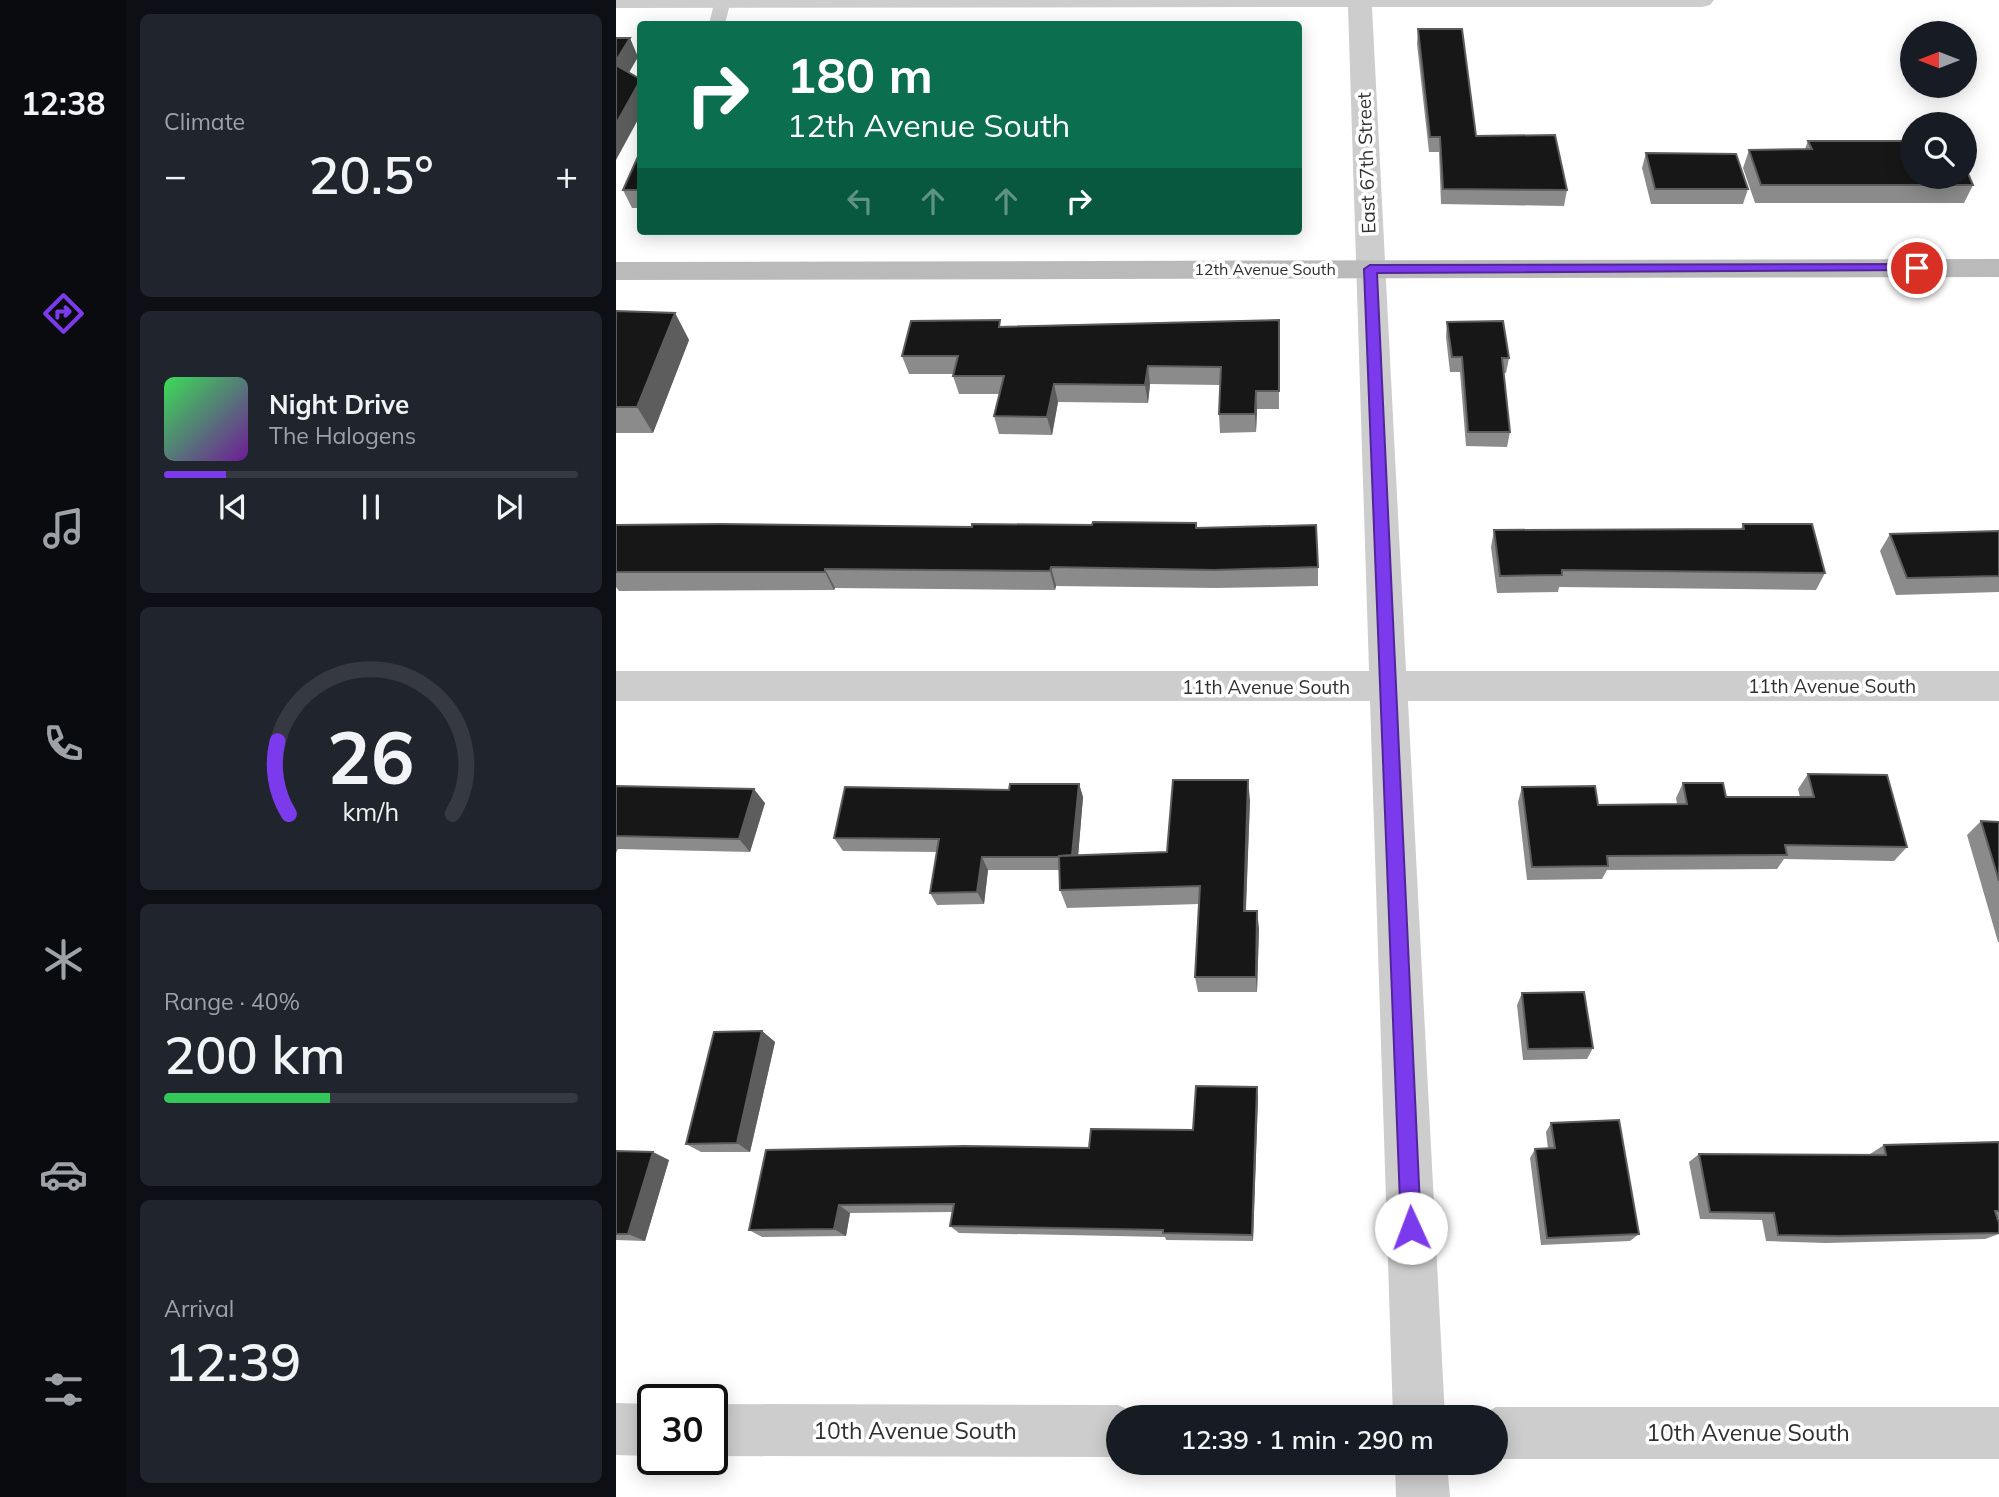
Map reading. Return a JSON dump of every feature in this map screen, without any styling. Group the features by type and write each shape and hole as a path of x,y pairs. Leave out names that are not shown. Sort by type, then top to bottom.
{"street":[{"name":"East 67th Street","path":"1360,0 1418,1405"},
{"path":"616,1 1702,0"},
{"name":"12th Avenue South","path":"618,276 1370,269 1999,268"},
{"name":"11th Avenue South","path":"616,686 1999,686"},
{"path":"616,1429 637,1430"},
{"name":"10th Avenue South","path":"728,1430 1106,1431"},
{"name":"10th Avenue South","path":"1508,1433 1999,1433"},
{"path":"1422,1475 1423,1497"}],"lane":[{"path":"718,21 723,0"}],"building":[{"path":"1418,29 1462,29 1476,136 1555,135 1567,190 1443,189 1440,137 1430,137"},
{"path":"616,38 630,38 616,61"},
{"path":"616,65 637,77 637,86 616,124"},
{"path":"1808,141 1900,141 1900,185 1761,185 1749,150 1812,149"},
{"path":"1646,153 1736,154 1748,189 1655,189"},
{"path":"637,159 637,190 623,190"},
{"path":"616,311 675,313 637,407 616,407"},
{"path":"1000,320 999,327 1279,320 1279,391 1256,391 1255,414 1219,414 1221,367 1148,366 1145,385 1054,384 1047,417 994,416 1004,376 953,376 958,356 902,356 911,321"},
{"path":"1503,321 1509,358 1502,358 1510,432 1468,432 1462,357 1452,357 1447,322"},
{"path":"1093,522 1196,523 1196,528 1316,525 1318,567 1214,570 1051,567 1050,571 825,569 825,572 616,572 616,525 972,527 972,524 1092,525"},
{"path":"1743,524 1812,524 1825,573 1562,570 1562,575 1500,576 1494,530 1744,529"},
{"path":"1999,531 1999,576 1907,578 1890,534"},
{"path":"1808,774 1887,775 1907,847 1785,845 1787,855 1607,856 1608,866 1532,867 1522,787 1595,786 1598,805 1687,804 1683,783 1723,783 1726,797 1814,797"},
{"path":"1173,780 1248,780 1244,911 1257,911 1256,977 1195,977 1200,886 1060,890 1059,856 1167,852"},
{"path":"1010,784 1079,784 1072,855 982,857 977,892 930,893 939,839 834,838 845,787 1009,790"},
{"path":"616,786 754,789 739,839 616,836"},
{"path":"1981,821 1999,822 1999,881"},
{"path":"1584,992 1593,1048 1528,1049 1522,993"},
{"path":"762,1031 737,1143 686,1144 714,1032"},
{"path":"1196,1086 1257,1087 1252,1235 1163,1233 1163,1230 950,1226 954,1204 839,1205 834,1229 749,1230 766,1150 964,1146 1089,1148 1091,1129 1193,1130"},
{"path":"1619,1120 1639,1234 1547,1238 1535,1149 1555,1148 1551,1123"},
{"path":"1999,1142 1999,1211 1995,1211 1999,1233 1778,1235 1774,1213 1710,1212 1699,1154 1886,1155 1884,1145"},
{"path":"616,1151 653,1152 628,1234 616,1234"}],"route":[{"path":"1411,1228 1370,269 1917,268"}]}
